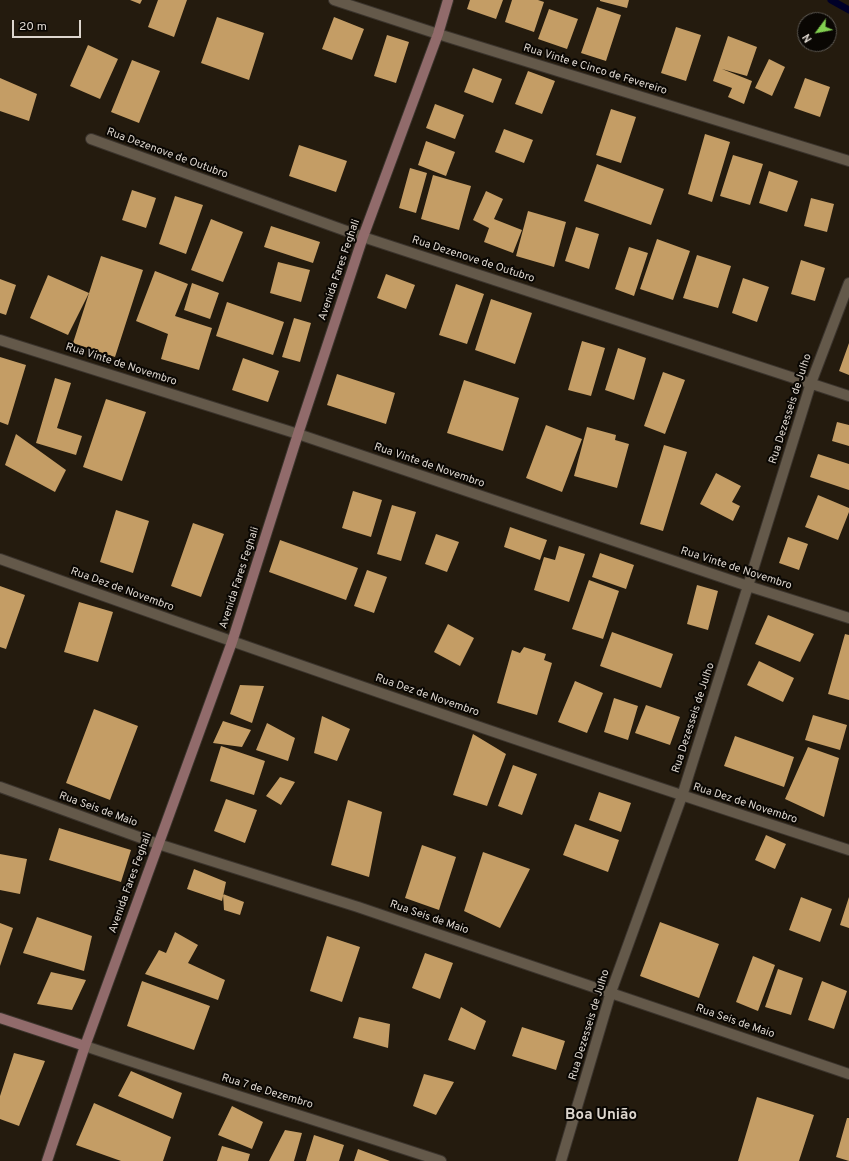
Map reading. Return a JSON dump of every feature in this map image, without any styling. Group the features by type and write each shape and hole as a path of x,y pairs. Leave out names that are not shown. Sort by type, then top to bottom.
{"street":[{"name":"Rua Vinte e Cinco de Fevereiro","path":"334,0 438,34 849,161"},
{"name":"Avenida Fares Feghali","path":"47,1161 85,1046 232,642 298,434 363,237 438,34 448,0"},
{"name":"Rua Dezenove de Outubro","path":"92,139 363,237 811,382 849,396"},
{"name":"Rua Dezesseis de Julho","path":"561,1161 611,992 682,796 811,382 849,283"},
{"name":"Rua Vinte de Novembro","path":"0,340 298,434 748,586 849,618"},
{"name":"Rua Dez de Novembro","path":"0,559 232,642 682,796 849,850"},
{"name":"Rua Seis de Maio","path":"0,787 158,844 358,907 849,1074"},
{"path":"0,1018 85,1046"},
{"name":"Rua 7 de Dezembro","path":"85,1046 441,1161"}],"building":[{"path":"130,0 142,0 140,4"},
{"path":"158,0 187,0 174,37 148,27"},
{"path":"470,0 503,0 496,19 467,9"},
{"path":"512,0 538,0 544,2 534,32 505,22"},
{"path":"600,0 629,0 627,8"},
{"path":"597,7 621,15 606,61 581,53"},
{"path":"549,9 578,19 567,49 538,39"},
{"path":"217,17 264,33 249,80 201,63"},
{"path":"334,17 364,29 352,60 322,49"},
{"path":"676,27 701,35 686,81 661,73"},
{"path":"387,35 409,42 396,83 374,76"},
{"path":"728,36 757,47 747,76 722,69 752,81 744,104 728,97 732,88 713,81"},
{"path":"88,45 118,59 100,99 70,86"},
{"path":"769,59 785,67 772,96 755,88"},
{"path":"132,60 160,71 139,123 111,112"},
{"path":"473,68 502,79 493,103 464,92"},
{"path":"528,71 555,81 542,114 515,104"},
{"path":"0,78 37,94 29,121 0,111"},
{"path":"805,78 830,87 820,117 794,108"},
{"path":"435,104 464,115 455,139 426,128"},
{"path":"611,109 636,117 621,163 596,155"},
{"path":"504,129 533,140 524,163 495,152"},
{"path":"705,134 730,142 712,202 688,194"},
{"path":"426,141 455,152 446,176 418,165"},
{"path":"299,145 347,161 336,192 289,176"},
{"path":"733,155 763,164 750,205 720,196"},
{"path":"597,164 664,189 651,225 584,201"},
{"path":"410,168 427,173 416,213 399,208"},
{"path":"769,171 798,181 787,212 759,203"},
{"path":"433,175 471,186 459,230 421,219"},
{"path":"132,190 156,198 146,228 122,220"},
{"path":"486,191 503,199 494,219 522,230 513,253 484,242 489,228 473,220"},
{"path":"175,196 203,205 186,254 159,244"},
{"path":"811,198 834,204 827,232 804,226"},
{"path":"528,211 566,222 554,267 516,256"},
{"path":"211,219 243,232 223,282 191,270"},
{"path":"271,226 320,242 313,263 264,247"},
{"path":"576,227 599,234 589,269 565,261"},
{"path":"657,239 690,251 673,300 640,289"},
{"path":"629,247 648,253 634,296 615,289"},
{"path":"697,255 731,266 718,308 683,298"},
{"path":"101,256 143,270 115,357 73,343"},
{"path":"801,260 825,268 815,301 791,294"},
{"path":"278,262 310,270 301,302 270,293"},
{"path":"155,271 188,284 175,316 212,328 199,370 161,359 168,334 136,321"},
{"path":"386,274 415,285 406,309 377,298"},
{"path":"48,275 89,293 68,335 30,318"},
{"path":"743,278 769,287 757,322 732,313"},
{"path":"0,279 16,285 6,315 0,313"},
{"path":"192,283 219,293 210,319 184,310"},
{"path":"456,284 484,294 467,344 439,335"},
{"path":"491,299 532,313 515,364 475,350"},
{"path":"227,302 284,322 273,355 216,336"},
{"path":"294,318 311,323 300,362 282,357"},
{"path":"582,341 605,348 591,396 568,390"},
{"path":"849,343 849,375 839,371"},
{"path":"618,348 646,358 634,400 605,390"},
{"path":"0,357 26,365 8,425 0,422"},
{"path":"243,358 279,371 268,402 232,390"},
{"path":"663,372 685,380 665,434 644,426"},
{"path":"337,374 395,393 386,424 327,405"},
{"path":"55,378 71,383 57,428 82,436 76,455 36,443"},
{"path":"464,380 519,398 503,451 447,433"},
{"path":"106,399 146,412 122,481 83,467"},
{"path":"837,422 849,425 849,446 832,441"},
{"path":"546,425 582,439 562,492 526,478"},
{"path":"587,427 616,435 615,440 629,444 617,488 574,476"},
{"path":"16,434 66,470 55,492 5,465"},
{"path":"664,445 687,452 663,531 640,524"},
{"path":"818,454 849,464 849,490 810,477"},
{"path":"716,473 741,486 732,502 740,506 733,521 700,504"},
{"path":"353,491 382,500 371,537 342,528"},
{"path":"818,495 849,508 849,512 838,540 805,527"},
{"path":"392,505 416,512 401,561 377,554"},
{"path":"116,510 149,521 133,573 100,562"},
{"path":"193,523 224,534 201,597 171,586"},
{"path":"510,527 547,540 540,560 504,547"},
{"path":"436,534 459,542 447,572 425,564"},
{"path":"788,537 808,544 799,570 779,563"},
{"path":"280,540 358,568 346,600 269,572"},
{"path":"559,546 585,554 569,602 534,590 544,557 555,560"},
{"path":"600,553 634,565 626,589 592,577"},
{"path":"367,570 387,577 374,613 354,606"},
{"path":"589,580 619,591 603,639 572,629"},
{"path":"697,585 718,591 708,630 687,624"},
{"path":"0,586 25,595 6,649 0,647"},
{"path":"79,602 113,612 98,662 64,652"},
{"path":"768,615 814,634 800,662 755,644"},
{"path":"448,624 474,638 460,666 434,652"},
{"path":"612,632 673,654 661,688 600,666"},
{"path":"845,634 849,635 849,700 828,694"},
{"path":"524,647 546,654 544,660 552,663 537,715 497,703 512,650 520,653"},
{"path":"759,661 794,678 783,702 747,685"},
{"path":"575,681 603,693 587,733 558,722"},
{"path":"240,685 264,686 252,723 230,714"},
{"path":"614,698 638,706 628,740 604,732"},
{"path":"646,705 680,717 670,745 635,733"},
{"path":"94,709 138,726 110,800 66,783"},
{"path":"813,715 847,725 840,750 805,740"},
{"path":"322,716 350,729 337,761 314,753"},
{"path":"223,721 251,730 242,747 213,743"},
{"path":"267,723 295,738 288,761 256,750"},
{"path":"473,734 506,754 487,806 453,795"},
{"path":"735,736 794,757 784,787 724,766"},
{"path":"221,746 265,761 254,795 210,781"},
{"path":"808,747 839,758 824,817 785,799"},
{"path":"513,765 537,774 522,815 498,806"},
{"path":"280,777 295,782 281,805 266,796"},
{"path":"599,792 631,803 621,832 589,820"},
{"path":"226,799 257,810 245,843 214,831"},
{"path":"348,800 382,812 369,877 331,865"},
{"path":"575,824 619,840 608,872 563,855"},
{"path":"59,828 131,850 121,882 49,860"},
{"path":"766,835 786,844 775,869 755,860"},
{"path":"422,845 456,857 439,910 405,898"},
{"path":"483,852 530,869 500,928 464,911"},
{"path":"0,854 27,859 20,894 0,890"},
{"path":"194,869 226,882 222,901 187,889"},
{"path":"223,894 244,902 240,915 224,910"},
{"path":"801,897 832,909 820,942 789,930"},
{"path":"849,897 849,928 840,925"},
{"path":"37,917 92,936 84,971 23,953"},
{"path":"660,922 719,944 699,998 640,976"},
{"path":"0,923 13,928 0,966"},
{"path":"175,932 198,945 188,963 225,980 218,1000 145,974 159,950 166,953"},
{"path":"327,936 360,947 342,1002 310,991"},
{"path":"425,953 453,963 440,999 412,988"},
{"path":"753,956 775,965 758,1011 736,1002"},
{"path":"778,969 803,978 791,1015 765,1007"},
{"path":"51,972 86,980 72,1010 37,1004"},
{"path":"142,981 210,1006 194,1050 127,1026"},
{"path":"822,981 847,991 834,1029 808,1020"},
{"path":"461,1007 486,1021 475,1050 448,1040"},
{"path":"359,1017 390,1024 388,1048 353,1038"},
{"path":"522,1027 565,1041 556,1070 512,1056"},
{"path":"14,1053 45,1061 19,1126 0,1119 0,1096"},
{"path":"131,1071 182,1093 173,1119 118,1096"},
{"path":"424,1074 454,1082 436,1115 413,1106"},
{"path":"757,1097 814,1115 799,1161 738,1161"},
{"path":"94,1103 171,1137 163,1161 121,1161 76,1145"},
{"path":"232,1106 263,1122 252,1149 218,1135"},
{"path":"847,1118 849,1118 849,1161 836,1157"},
{"path":"285,1130 302,1133 294,1161 269,1161"},
{"path":"314,1135 344,1145 339,1161 306,1161"},
{"path":"222,1146 250,1154 248,1161 217,1161"},
{"path":"358,1149 390,1161 354,1161"}],"waterway":[{"path":"831,0 849,10"}],"district":[{"name":"Boa União","path":"601,1116"}]}
